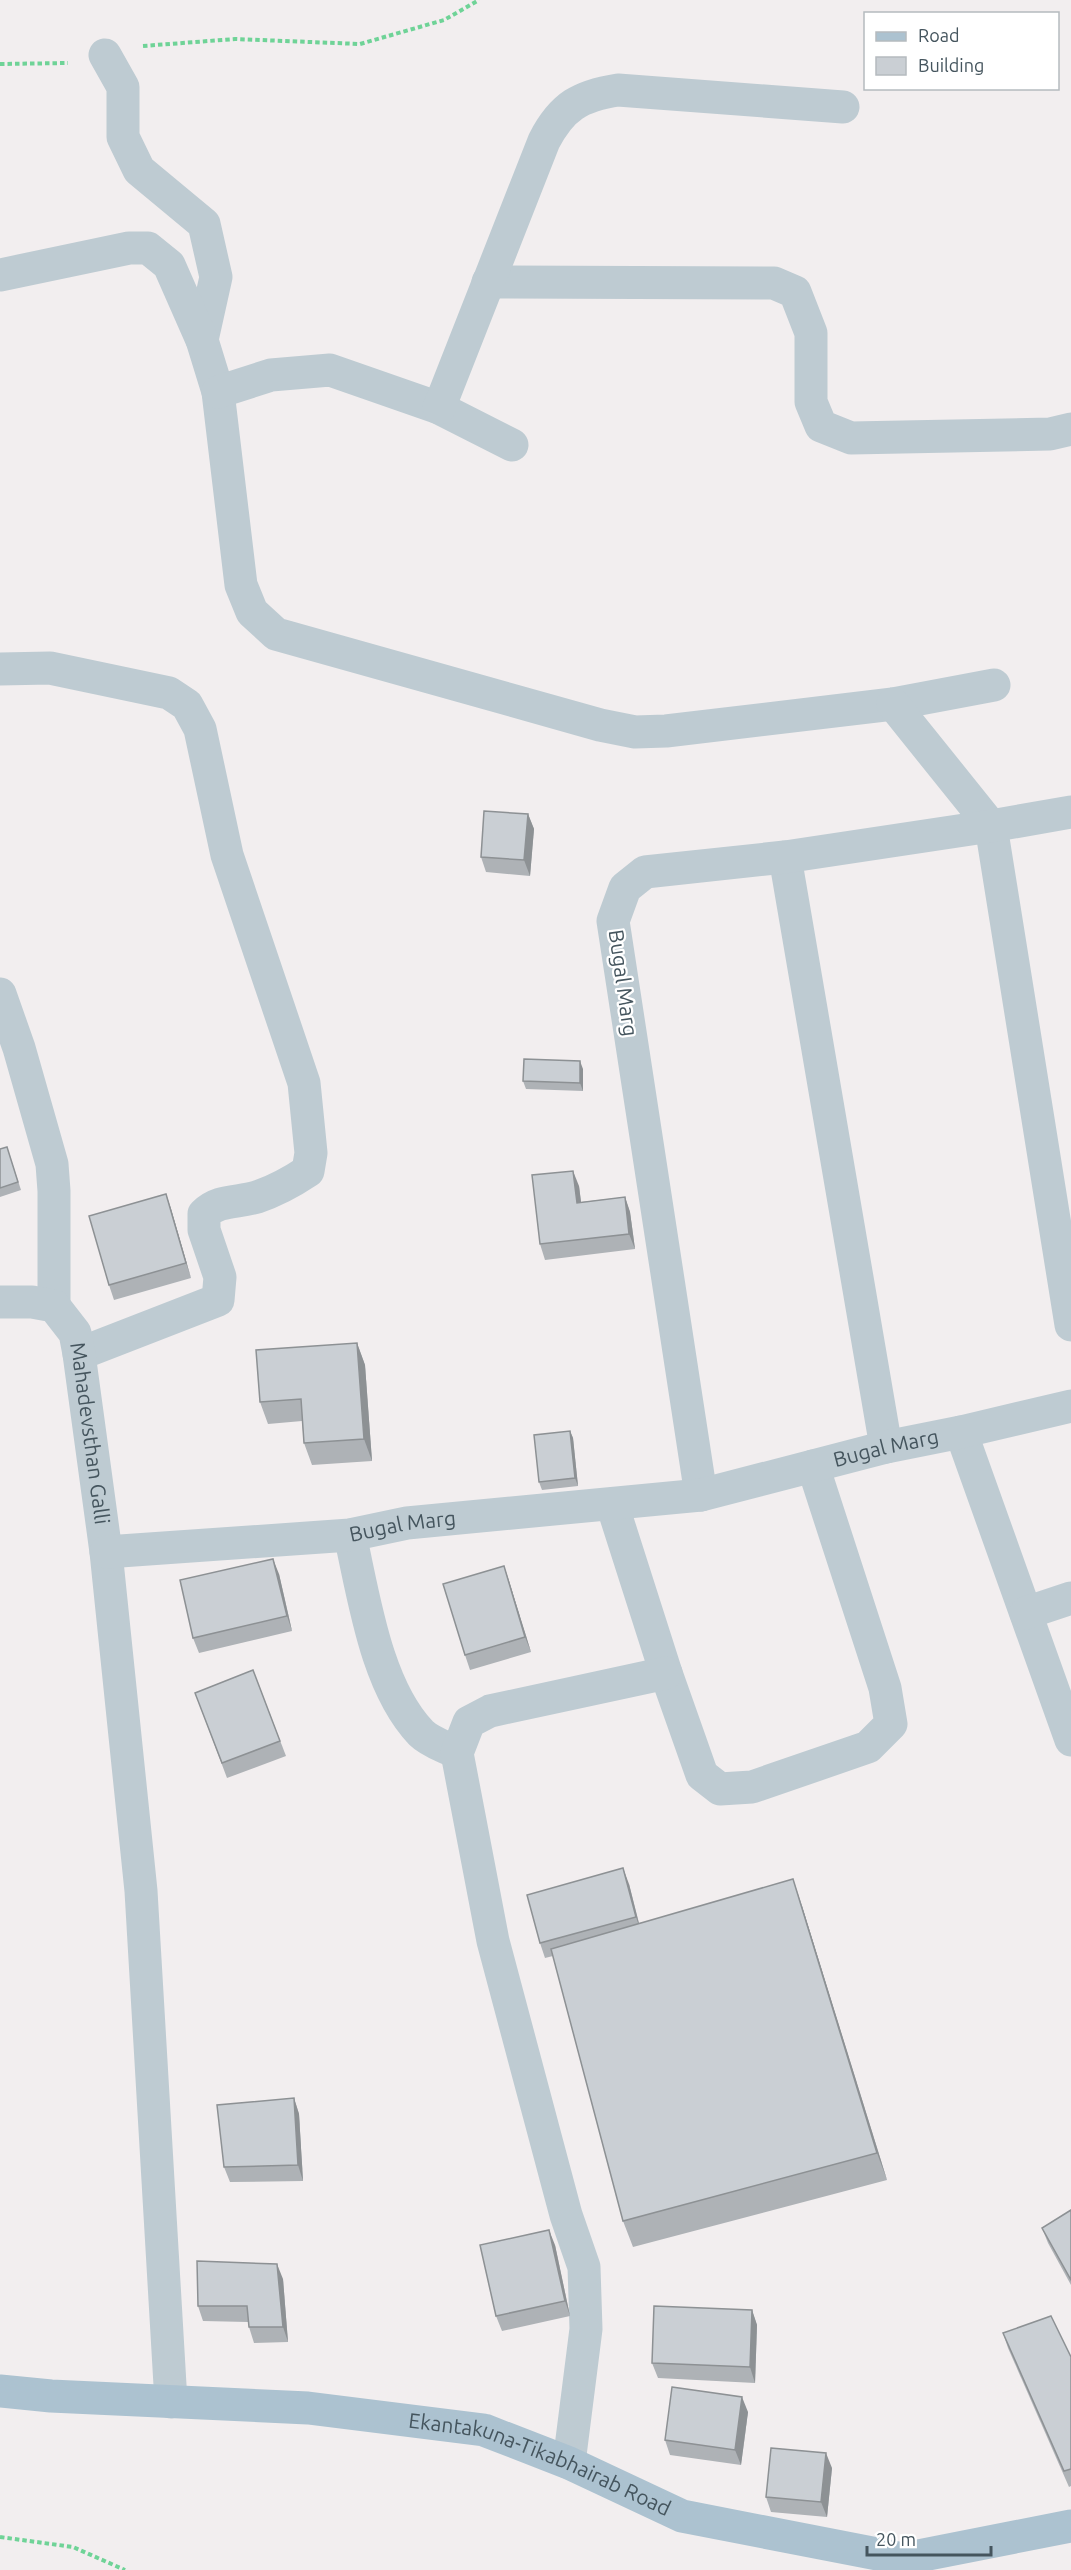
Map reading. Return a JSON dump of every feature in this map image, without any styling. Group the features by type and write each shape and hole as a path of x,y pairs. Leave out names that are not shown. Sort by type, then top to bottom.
{"main road":[{"name":"Ekantakuna-Tikabhairab Road","path":"0,2391 308,2408 484,2430 569,2463 682,2516 903,2559 1071,2526"}],"street":[{"path":"105,55 123,87 123,137 139,170 204,224 216,278 202,340"},
{"path":"438,408 554,123 569,106 591,94 618,90 843,108"},
{"path":"0,275 129,248 148,248 169,265 202,340 218,392 241,585 252,612 276,634 600,725 635,732 666,731 893,704 994,686"},
{"path":"488,282 774,283 795,291 811,333 811,402 821,426 851,438 1050,434 1071,429"},
{"path":"218,392 271,375 330,370 438,408 512,445"},
{"path":"0,669 50,668 169,693 187,705 200,729 227,855 297,1062 305,1095 311,1153 308,1171 256,1197 213,1205 204,1214 204,1230 220,1277 218,1300 79,1354"},
{"path":"893,704 991,826 1071,1325"},
{"name":"Bugal Marg","path":"701,1495 613,921 625,888 645,872 785,857 1071,812"},
{"path":"785,857 886,1447"},
{"path":"0,994 19,1048 52,1164 54,1306 32,1302 0,1302"},
{"name":"Mahadevsthan Galli","path":"54,1306 75,1333 106,1552 141,1891 171,2402"},
{"name":"Bugal Marg","path":"106,1552 350,1535 407,1523 701,1495 886,1447 1071,1406"},
{"path":"962,1432 1071,1740"},
{"path":"612,1504 666,1673 702,1775 720,1789 752,1787 868,1747 891,1724 885,1688 813,1466"},
{"path":"350,1535 373,1638 399,1703 422,1734 457,1753"},
{"path":"1026,1613 1071,1598"},
{"path":"569,2463 586,2329 584,2267 566,2215 493,1941 457,1753 469,1722 490,1711 666,1673"}],"path":[{"path":"0,64 75,63 139,46 235,39 360,44 444,20 479,0"},
{"path":"0,2538 74,2547 125,2570"}],"building":[{"path":"484,811 528,814 524,860 481,857"},
{"path":"524,1059 580,1061 580,1083 523,1081"},
{"path":"7,1147 18,1182 0,1188 0,1149"},
{"path":"573,1171 577,1203 625,1197 629,1234 540,1244 532,1175"},
{"path":"166,1194 186,1263 109,1285 89,1216"},
{"path":"357,1343 364,1439 304,1443 301,1399 260,1402 256,1350"},
{"path":"570,1431 575,1478 539,1482 534,1435"},
{"path":"273,1559 287,1616 193,1638 180,1580"},
{"path":"504,1566 525,1637 465,1655 443,1584"},
{"path":"253,1670 280,1741 222,1763 195,1693"},
{"path":"623,1868 636,1917 540,1943 527,1895"},
{"path":"793,1879 877,2153 623,2221 551,1949"},
{"path":"294,2098 298,2165 224,2167 217,2105"},
{"path":"1071,2210 1071,2280 1042,2228"},
{"path":"549,2230 565,2301 496,2316 480,2245"},
{"path":"197,2261 277,2264 283,2327 249,2327 247,2306 198,2306"},
{"path":"654,2306 752,2310 750,2367 652,2363"},
{"path":"1051,2316 1071,2357 1071,2469 1064,2471 1003,2333"},
{"path":"672,2387 742,2397 735,2450 665,2440"},
{"path":"771,2448 826,2453 821,2502 766,2497"}]}
